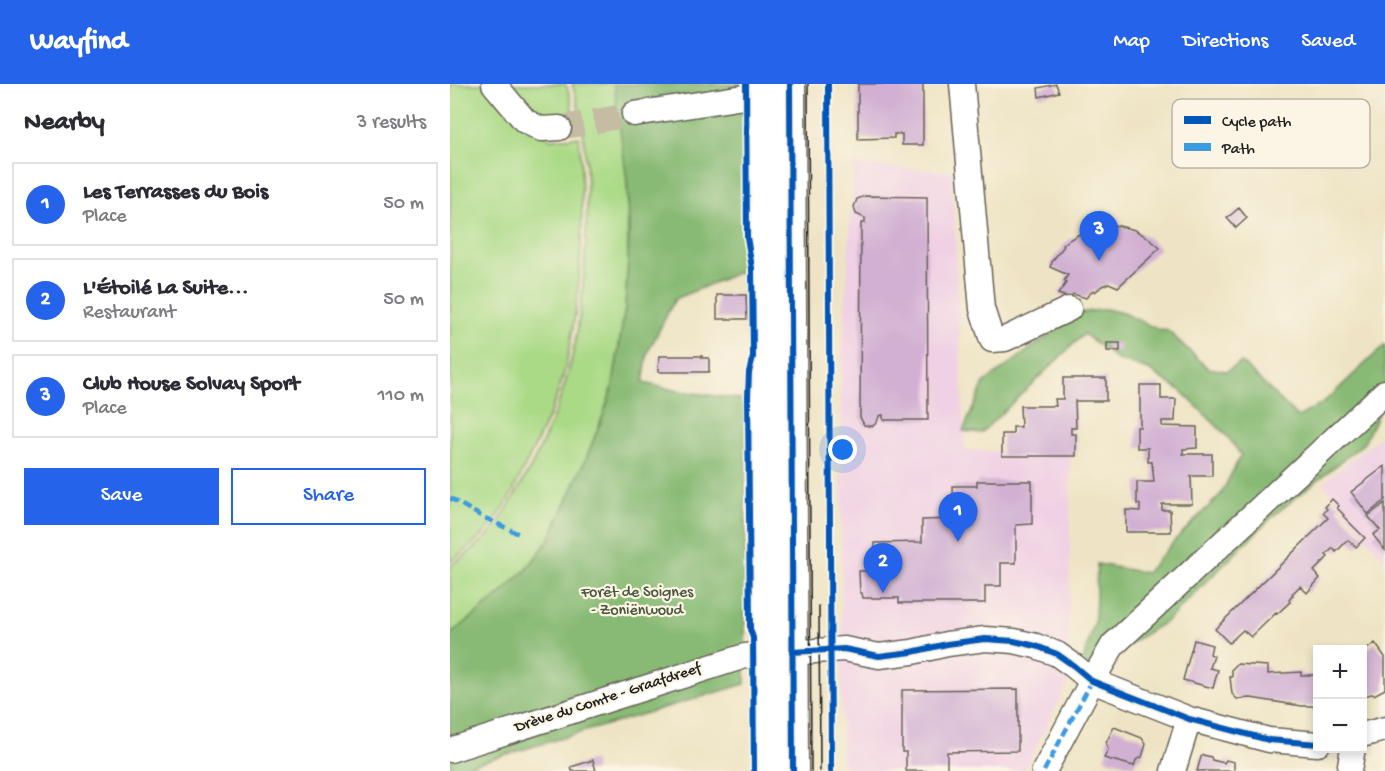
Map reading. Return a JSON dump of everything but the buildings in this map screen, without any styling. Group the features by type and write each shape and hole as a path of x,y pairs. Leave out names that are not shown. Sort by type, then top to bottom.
{"main road":[{"path":"772,87 780,653 793,771"},
{"path":"767,771 780,653"}],"street":[{"path":"494,84 525,121 541,129 559,128"},
{"path":"962,84 982,309 992,340 1005,339 1070,309"},
{"path":"634,114 772,87"},
{"path":"1044,771 1113,645 1385,392"},
{"name":"Drève du Comte - Graafdreef","path":"450,750 745,656 844,648 879,656 985,639 1014,641 1057,654 1092,681 1189,718 1269,740 1313,744"},
{"path":"1173,771 1189,718"},
{"path":"1367,734 1385,729"},
{"path":"1349,771 1352,753"}],"shaded area":[{"path":"854,164 952,172 965,450 1071,455 1068,683 1024,771 842,771 841,371"},
{"path":"1385,433 1385,561 1323,483"}],"green space":[{"path":"450,84 488,84 550,139 579,137 582,209 581,257 573,328 567,362 556,397 542,432 504,507 484,534 450,562"},
{"path":"507,84 566,84 574,122 560,124 544,120 530,110"},
{"path":"572,84 614,84 616,89 627,181 628,262 625,308 613,385 586,459 549,540 527,569 501,594 450,635 450,566 487,536 511,503 539,451 551,422 567,377 573,351 584,274 587,178 582,129"},
{"name":"Forêt de Soignes - Zoniënwoud","path":"614,84 750,84 749,268 675,299 648,352 643,383 679,391 746,400 745,684 450,771 450,635 501,594 527,569 549,540 586,459 613,385 625,308 629,220 627,181"},
{"path":"1106,309 1123,313 1159,330 1168,331 1208,368 1227,371 1241,362 1298,417 1322,404 1385,345 1385,406 1381,407 1364,443 1273,516 1168,620 1091,668 1083,660 1095,622 1097,564 1146,573 1221,494 1241,455 1228,437 1180,390 1149,370 1118,360 1084,334 981,433 963,431 984,383 1079,313"}],"tunnel":[{"path":"559,128 634,114"}],"tram line":[{"path":"808,84 811,771"},
{"path":"819,606 820,771"}],"marked path":[{"path":"450,498 521,535"},
{"path":"1044,771 1092,681"}],"cycle path":[{"path":"746,84 747,237 752,268 753,357 749,372 748,396 754,771"},
{"path":"790,84 793,771"},
{"path":"828,84 831,771"},
{"path":"792,652 844,649 879,656 985,639 1014,641 1057,654 1092,681 1189,719 1269,740 1313,744"}],"place":[{"name":"Club House Solvay Sport","path":"1099,261"},
{"name":"Les Terrasses du Bois","path":"958,542"},
{"name":"L'Étoilé La Suite...","path":"883,593"}]}
